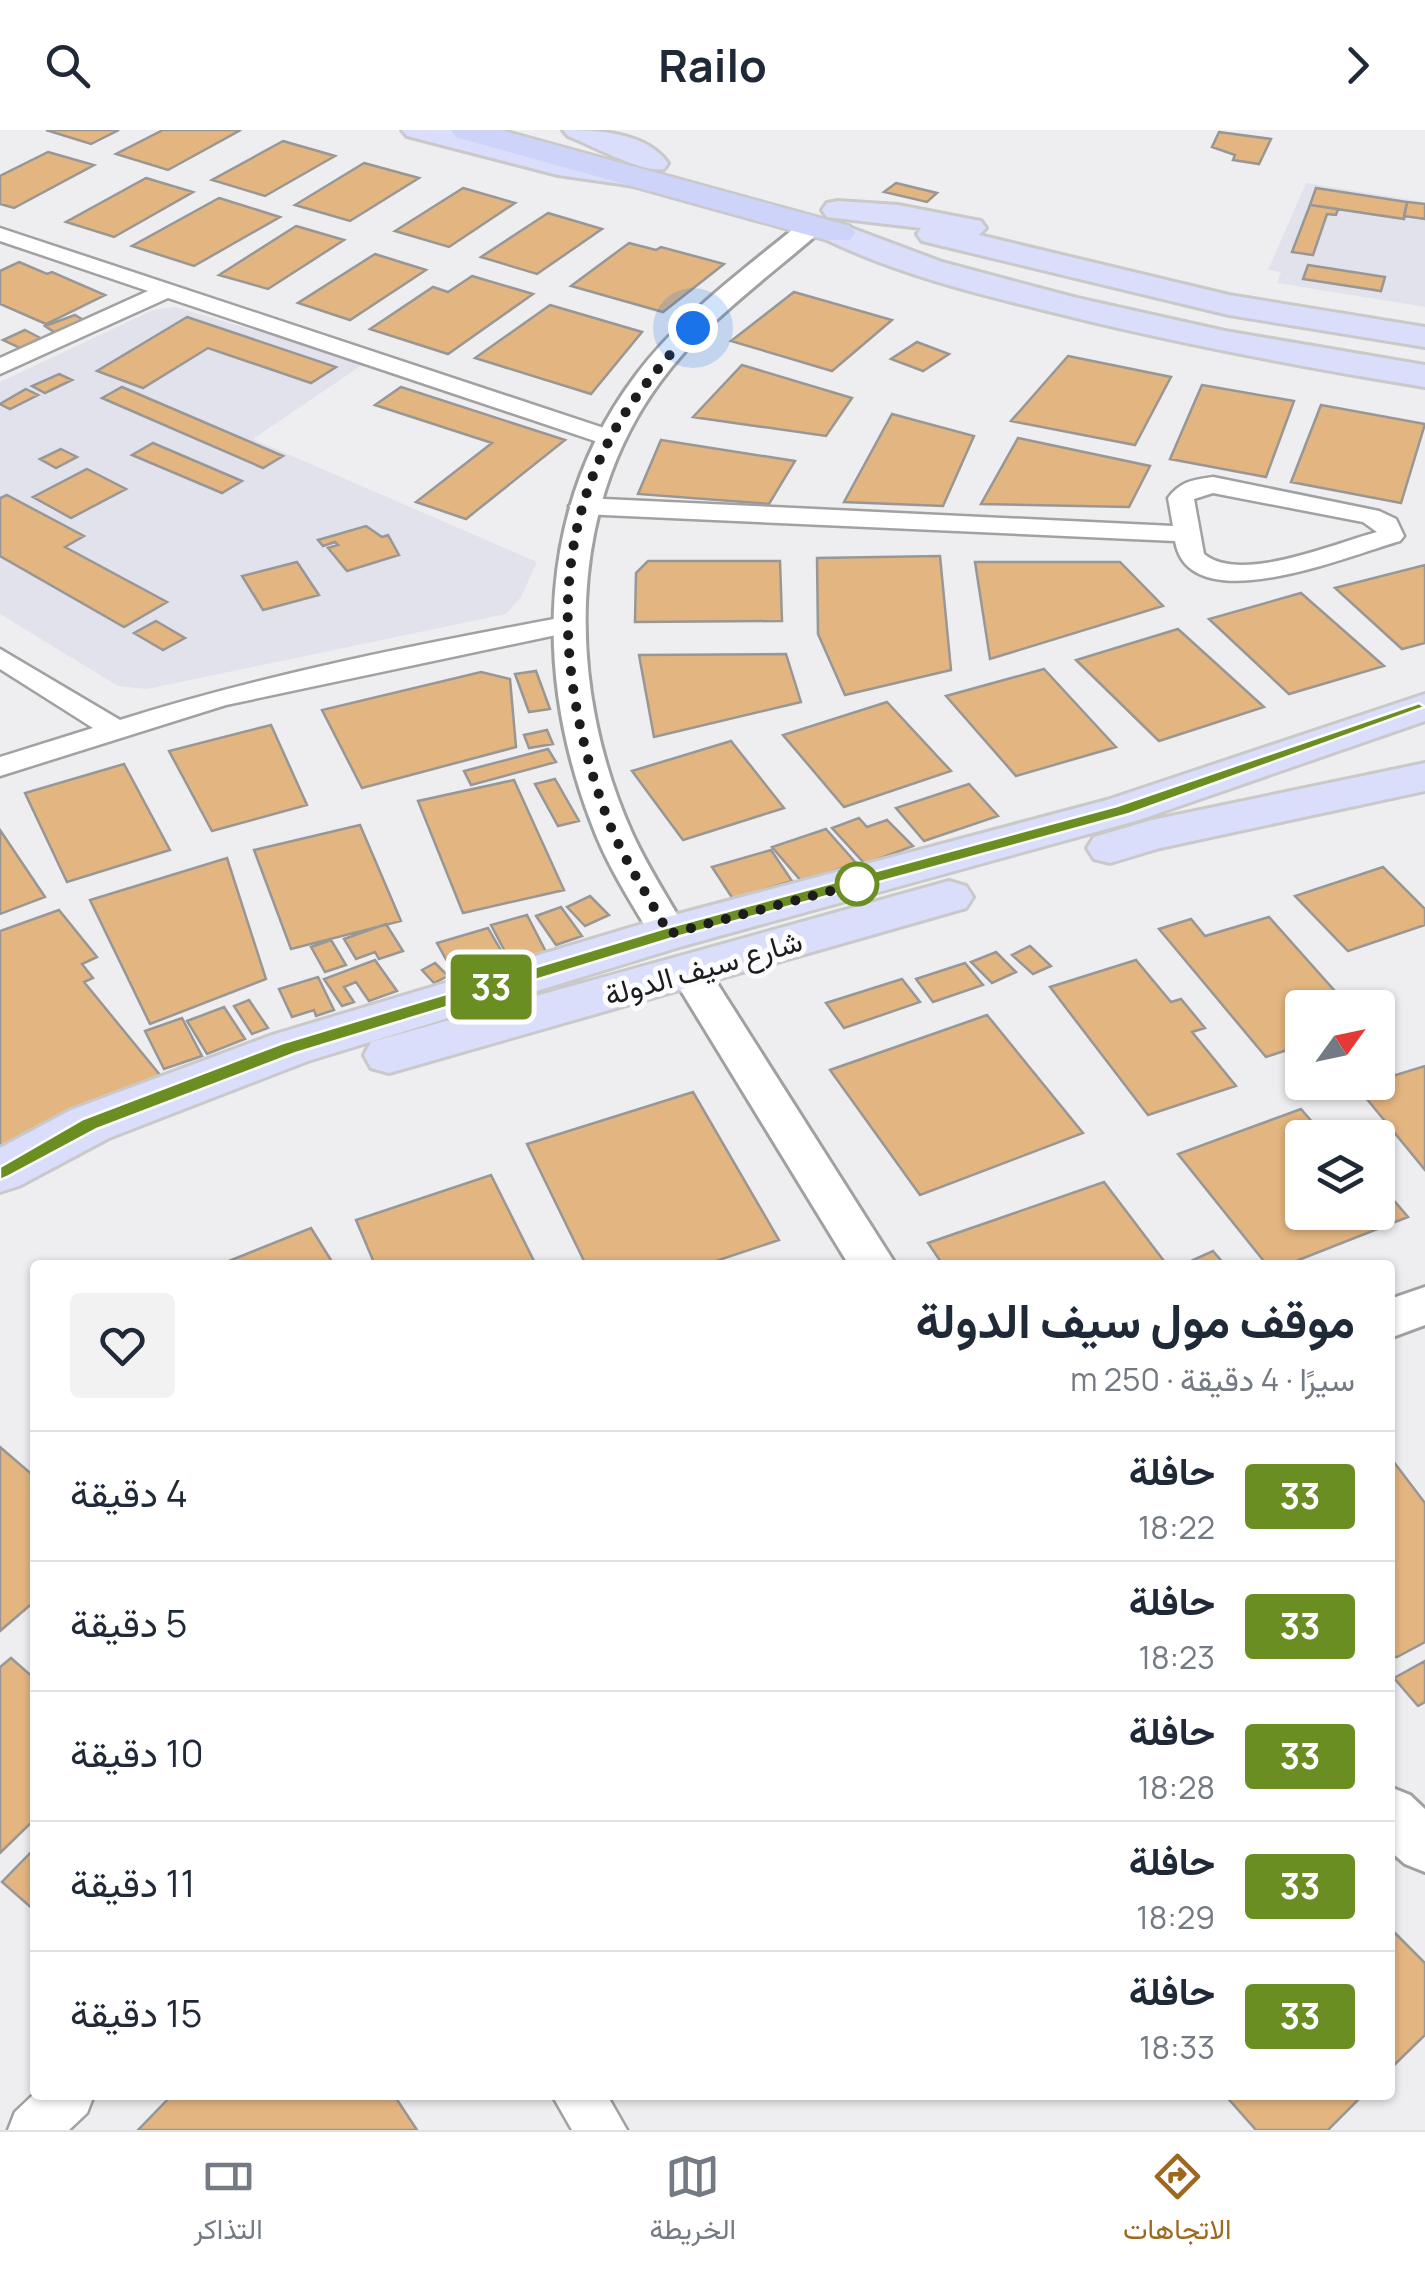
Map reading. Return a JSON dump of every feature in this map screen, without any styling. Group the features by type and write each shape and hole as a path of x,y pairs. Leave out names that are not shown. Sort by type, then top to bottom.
{"highway":[{"path":"466,130 644,170"},
{"path":"528,130 644,170 829,223"}],"main road":[{"path":"417,130 558,166 644,170"},
{"path":"578,130 622,146 644,170"},
{"path":"829,223 936,220 1273,298 1425,323"},
{"path":"829,223 1229,305 1425,337"},
{"path":"829,223 1209,318 1425,353"},
{"path":"829,223 918,267 1080,310 1223,342 1425,376"},
{"name":"شارع سيف الدولة","path":"0,1172 90,1124 290,1048 679,952 1138,822 1425,707"},
{"path":"1138,822 1425,728"},
{"path":"1138,822 1425,753"},
{"name":"شارع سيف الدولة","path":"1138,822 1425,777"},
{"name":"شارع سيف الدولة","path":"0,1212 57,1180 235,1098 679,952"}],"street":[{"path":"829,223 693,328 647,380 610,438 582,506 565,625 576,720 609,823 679,952 869,1260"},
{"path":"0,234 610,438"},
{"path":"0,368 168,290"},
{"path":"1205,484 1370,516 1388,524 1392,536 1359,548 1232,576 1197,564 1185,534 1183,492 1205,484"},
{"path":"582,506 1185,534"},
{"path":"0,767 218,698 407,654 565,625"},
{"path":"0,657 115,729"},
{"path":"1395,1317 1425,1305"},
{"path":"1395,1818 1425,1844"},
{"path":"33,2130 64,2100"},
{"path":"581,2100 602,2130"}],"shaded area":[{"path":"1306,183 1425,202 1425,307 1277,283 1281,272 1268,270"},
{"path":"175,307 365,363 253,439 537,562 521,597 506,614 147,689 118,686 0,614 0,382 153,310"}],"building":[{"path":"46,130 119,130 91,144"},
{"path":"163,130 239,131 168,170 116,154"},
{"path":"1219,132 1271,139 1259,164 1233,160 1235,155 1212,147"},
{"path":"283,141 335,156 265,196 212,180"},
{"path":"48,152 94,165 14,208 0,204 0,176"},
{"path":"364,163 419,178 350,221 295,205"},
{"path":"146,178 193,192 114,237 66,222"},
{"path":"896,183 937,193 927,202 884,192"},
{"path":"463,188 515,203 449,247 395,231"},
{"path":"1316,188 1407,202 1404,219 1310,205"},
{"path":"219,198 280,217 194,266 132,246"},
{"path":"1407,202 1425,204 1425,219 1404,216"},
{"path":"1310,205 1338,209 1336,215 1327,214 1313,255 1292,252"},
{"path":"548,213 602,229 537,274 481,257"},
{"path":"296,226 344,240 268,289 219,275"},
{"path":"629,243 656,250 661,247 724,264 663,312 571,286"},
{"path":"375,254 426,270 350,320 298,303"},
{"path":"19,262 105,295 46,324 0,304 0,271"},
{"path":"1308,265 1385,277 1381,291 1303,279"},
{"path":"472,276 533,294 448,354 370,329 433,287 448,292"},
{"path":"794,292 892,320 832,371 731,341"},
{"path":"550,305 642,332 591,394 475,358"},
{"path":"75,315 90,324 60,336 45,326"},
{"path":"187,317 336,367 311,383 208,348 143,388 97,371"},
{"path":"25,330 48,342 26,351 3,340"},
{"path":"917,342 949,354 923,371 891,359"},
{"path":"1068,356 1171,377 1135,445 1011,421"},
{"path":"742,365 852,398 826,436 693,417"},
{"path":"59,374 72,380 45,393 32,386"},
{"path":"1202,385 1294,401 1266,477 1170,459"},
{"path":"122,387 283,456 263,468 102,398"},
{"path":"401,387 565,440 466,519 416,502 492,443 375,405"},
{"path":"26,389 38,395 10,409 0,404"},
{"path":"1321,405 1425,424 1401,503 1291,482"},
{"path":"892,414 974,436 943,506 844,502"},
{"path":"1018,438 1150,466 1129,507 981,504"},
{"path":"661,440 795,461 769,504 638,494"},
{"path":"153,443 242,481 222,493 132,455"},
{"path":"61,449 77,457 56,468 40,459"},
{"path":"87,469 126,489 71,518 33,497"},
{"path":"7,495 84,536 65,547 167,602 124,627 0,556 0,498"},
{"path":"366,526 382,537 388,535 399,555 347,571 328,548 338,545 335,542 323,546 318,540"},
{"path":"940,556 951,670 845,695 818,634 817,558"},
{"path":"648,561 780,561 782,621 635,622 636,573"},
{"path":"297,562 319,595 263,610 242,576"},
{"path":"975,562 1120,562 1163,606 990,659"},
{"path":"1425,565 1425,643 1402,649 1335,588"},
{"path":"1301,593 1384,666 1289,694 1209,619"},
{"path":"156,621 185,638 163,650 134,633"},
{"path":"1178,629 1264,707 1159,741 1076,660"},
{"path":"786,654 801,702 654,737 639,655"},
{"path":"1044,669 1116,747 1016,776 946,696"},
{"path":"536,671 550,709 529,712 515,674"},
{"path":"481,672 510,679 516,747 362,788 322,710"},
{"path":"887,702 951,771 844,807 783,735"},
{"path":"271,725 307,805 212,831 169,751"},
{"path":"547,730 553,744 529,748 524,735"},
{"path":"731,741 784,808 683,840 632,771"},
{"path":"548,749 556,762 471,785 464,771"},
{"path":"124,764 170,850 67,882 25,793"},
{"path":"555,779 579,821 558,826 535,784"},
{"path":"514,780 564,890 463,913 418,801"},
{"path":"969,784 998,816 924,841 896,808"},
{"path":"859,818 867,827 887,820 913,846 865,864 832,828"},
{"path":"360,825 401,921 291,949 254,850"},
{"path":"826,829 856,863 802,882 772,847"},
{"path":"0,830 45,897 0,914"},
{"path":"771,850 792,881 733,899 712,867"},
{"path":"227,858 266,979 150,1024 90,900"},
{"path":"1383,867 1425,909 1425,925 1348,951 1295,896"},
{"path":"590,896 609,915 585,926 567,907"},
{"path":"561,907 582,936 556,945 536,916"},
{"path":"59,910 97,957 82,964 93,978 84,982 160,1075 0,1154 0,931"},
{"path":"527,915 546,952 510,961 491,925"},
{"path":"1269,917 1334,990 1285,990 1285,1051 1266,1057 1159,929 1191,919 1205,936"},
{"path":"386,924 403,951 379,959 375,952 356,959 344,939"},
{"path":"488,928 507,961 465,974 462,969 453,972 437,943"},
{"path":"331,940 346,965 325,972 311,947"},
{"path":"1030,946 1051,966 1033,974 1012,955"},
{"path":"996,952 1016,972 992,983 971,962"},
{"path":"375,960 397,991 369,1001 356,982 344,987 354,1002 342,1006 324,979"},
{"path":"1136,960 1171,1002 1181,999 1205,1028 1192,1032 1236,1086 1148,1115 1050,987"},
{"path":"435,963 448,976 434,983 422,970"},
{"path":"965,963 983,985 933,1002 916,979"},
{"path":"318,977 334,1010 316,1016 314,1010 292,1017 279,989"},
{"path":"902,979 920,1002 844,1028 826,1003"},
{"path":"249,1000 268,1028 252,1034 234,1006"},
{"path":"224,1007 245,1039 207,1054 187,1021"},
{"path":"987,1015 1083,1133 920,1195 830,1070"},
{"path":"182,1018 202,1056 164,1069 145,1031"},
{"path":"1425,1066 1425,1170 1395,1133 1395,1120 1384,1120 1368,1100 1395,1100 1395,1075"},
{"path":"693,1092 779,1240 719,1260 584,1260 527,1144"},
{"path":"1301,1109 1310,1120 1285,1120 1285,1230 1375,1230 1299,1260 1263,1260 1178,1154"},
{"path":"491,1175 534,1260 373,1260 356,1220"},
{"path":"1104,1182 1163,1260 940,1260 928,1243"},
{"path":"1395,1202 1408,1217 1395,1222"},
{"path":"311,1228 331,1260 231,1260"},
{"path":"1213,1251 1221,1260 1193,1260"},
{"path":"0,1447 30,1473 30,1605 0,1631"},
{"path":"1395,1464 1425,1503 1425,1642 1397,1657"},
{"path":"11,1658 30,1675 30,1824 0,1853 0,1667"},
{"path":"1425,1661 1425,1702 1418,1706 1395,1677"},
{"path":"30,1853 30,1907 2,1882"},
{"path":"1395,1933 1425,1963 1425,2035 1395,2064"},
{"path":"167,2100 397,2100 417,2130 138,2130"},
{"path":"1229,2100 1358,2100 1328,2130 1256,2130"}],"bus line":[{"name":"33","path":"0,1172 90,1124 290,1048 669,934 1123,810 1353,728 1425,707"}],"route":[{"path":"693,328 647,380 610,438 582,506 565,625 576,720 609,823 669,934 857,884"}]}
